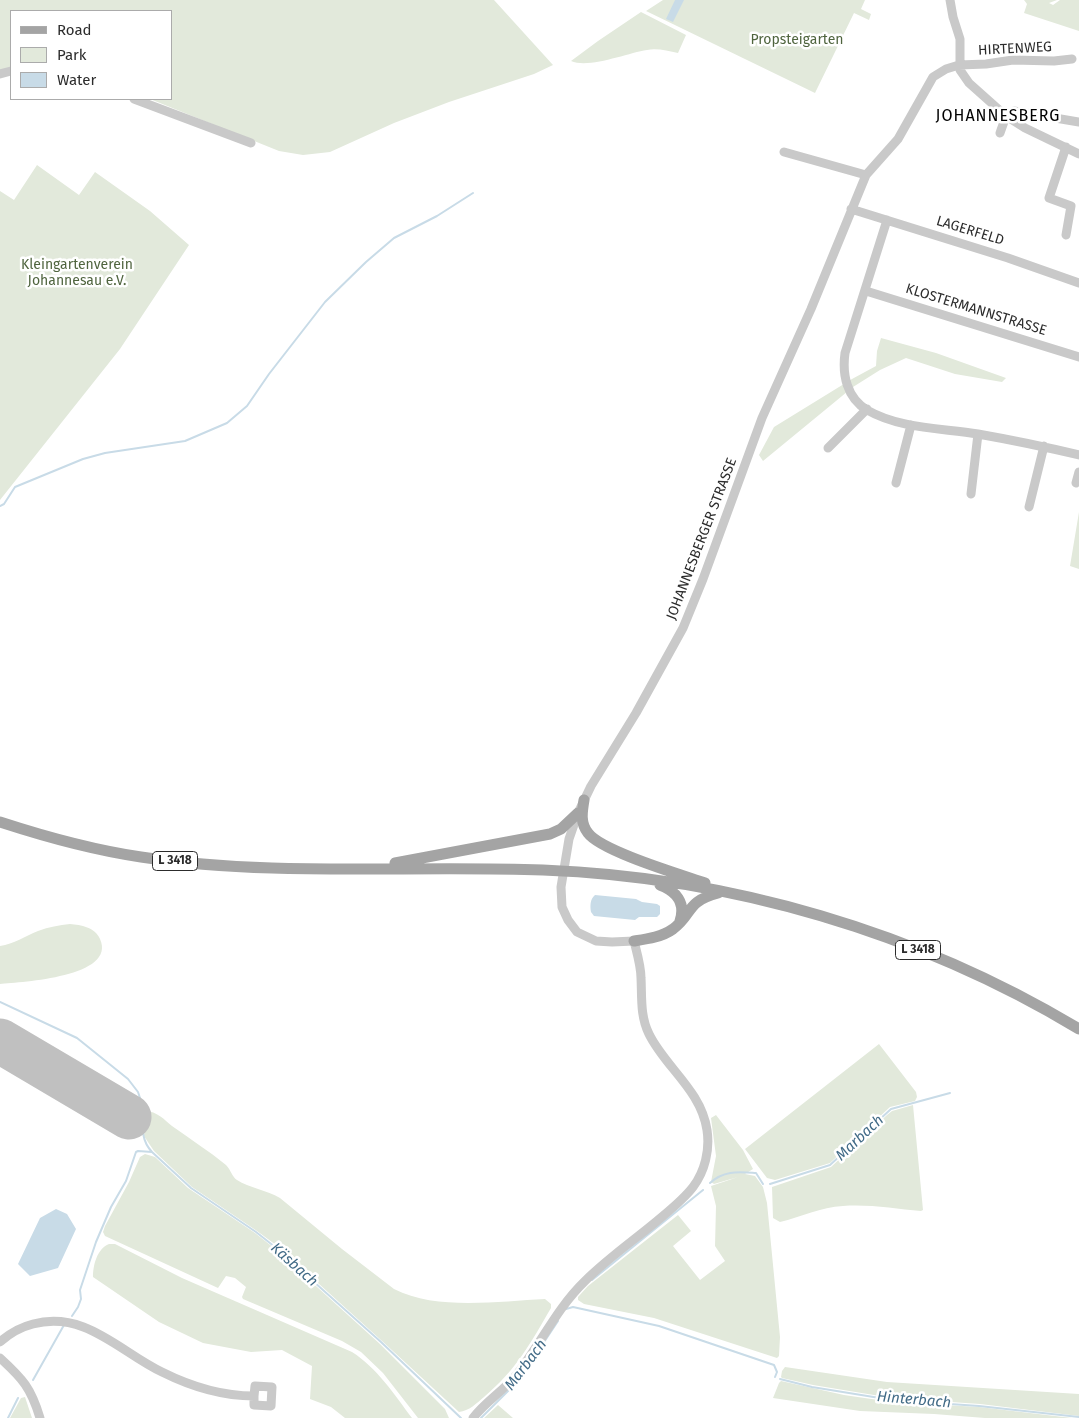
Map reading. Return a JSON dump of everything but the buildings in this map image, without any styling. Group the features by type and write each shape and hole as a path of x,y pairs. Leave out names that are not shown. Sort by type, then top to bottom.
{"main road":[{"path":"584,800 582,812 584,826 586,832 595,840 640,860 747,897"},
{"path":"354,868 386,865 550,834 561,829 578,813"},
{"name":"L 3418","path":"0,822 77,845 158,860 250,867 545,870 642,878 722,892 802,911 855,927 919,950 1011,992 1079,1028"},
{"path":"642,878 668,888 680,900 682,910 678,924"},
{"path":"634,941 660,936 670,931 697,901 722,892"}],"street":[{"path":"950,0 960,39 959,65 969,83 1006,116 1025,128 1079,154"},
{"name":"HIRTENWEG","path":"959,65 1013,60 1054,61 1072,59"},
{"name":"JOHANNESBERGER STRASSE","path":"634,941 604,942 588,938 577,932 564,913 561,887 567,850 578,813 683,628 762,418 808,315 866,175 898,139 933,77 946,69 959,65"},
{"path":"137,100 251,143"},
{"path":"1000,133 1006,116 1014,111 1079,122"},
{"path":"1066,147 1048,198 1071,206 1066,235"},
{"path":"784,152 866,175"},
{"name":"LAGERFELD","path":"851,209 1008,258 1079,283"},
{"path":"886,220 843,365 847,386 860,404 867,410 911,425 978,434 1044,446 1079,455"},
{"name":"KLOSTERMANNSTRASSE","path":"866,291 1079,357"},
{"path":"828,448 867,410"},
{"path":"896,483 911,425"},
{"path":"971,494 978,434"},
{"path":"1030,507 1044,446"},
{"path":"1076,483 1079,472"},
{"path":"473,1418 516,1375 565,1302 575,1291 594,1272 681,1200 694,1186 703,1168 708,1142 706,1123 698,1104 652,1040 645,1025 640,968 634,941"},
{"path":"0,1342 30,1325 43,1322 68,1322 92,1330 141,1360 178,1379 220,1392 254,1396"},
{"path":"0,1358 29,1388 34,1397 40,1418"}],"green space":[{"path":"0,0 494,0 553,65 534,74 449,102 394,123 330,152 303,155 279,151 152,100 172,100 172,10 10,10 10,67 0,70"},
{"name":"Propsteigarten","path":"663,0 865,0 861,9 871,14 869,20 854,13 815,93 646,11"},
{"path":"1024,0 1057,0 1049,3 1053,5 1060,0 1079,0 1079,31 1024,13 1027,4"},
{"path":"641,12 686,35 678,53 651,49 598,62 579,63 571,61 598,41"},
{"name":"Kleingartenverein Johannesau e.V.","path":"37,165 79,195 95,172 150,211 189,245 120,349 0,500 0,191 14,200"},
{"path":"881,338 936,353 1006,378 1002,382 955,374 906,358 880,370 853,387 763,461 759,455 774,427 876,366 877,351"},
{"path":"1079,512 1079,569 1070,566"},
{"path":"70,924 87,927 98,935 101,952 95,962 65,975 0,984 0,946 54,926"},
{"path":"879,1044 916,1092 917,1097 915,1101 890,1107 830,1163 775,1180 767,1178 745,1149"},
{"path":"913,1105 923,1210 843,1206 819,1210 780,1222 773,1218 772,1187 831,1167 892,1111"},
{"path":"146,1111 160,1116 220,1160 228,1167 237,1180 280,1198 394,1289 411,1296 449,1302 488,1303 545,1299 551,1304 551,1308 514,1366 476,1404 459,1412 276,1245 192,1187 154,1151 144,1136"},
{"path":"716,1115 743,1150 753,1169 745,1174 755,1176 763,1187 767,1203 780,1337 779,1356 777,1358 654,1318 584,1304 578,1300 578,1297 588,1286 678,1215 691,1231 673,1246 700,1280 725,1261 715,1246 716,1206 711,1186 738,1177 714,1184 711,1182 716,1156 711,1118"},
{"path":"145,1154 155,1157 188,1188 274,1248 380,1344 445,1409 449,1418 418,1418 383,1373 361,1352 342,1341 243,1299 246,1287 235,1278 226,1276 218,1288 105,1236 103,1232 105,1226 140,1157"},
{"path":"109,1244 115,1244 182,1278 352,1352 377,1374 412,1418 345,1418 331,1407 310,1399 312,1366 282,1350 251,1352 203,1343 159,1322 93,1277 96,1258 101,1250"},
{"path":"785,1367 887,1382 1079,1394 1079,1416 980,1404 892,1398 813,1385 782,1378 782,1371"},
{"path":"781,1381 844,1395 892,1402 979,1407 1072,1418 985,1418 860,1411 773,1398"},
{"path":"25,1397 32,1418 10,1418 21,1398"},
{"path":"498,1405 513,1418 484,1418"}],"water":[{"path":"675,0 684,0 673,22 666,19"},
{"path":"595,895 636,899 642,902 657,904 660,906 660,914 657,917 639,917 635,920 594,916 591,912 591,905 592,898"},
{"path":"56,1209 67,1214 76,1229 58,1268 30,1276 18,1264 40,1218"}],"waterway":[{"path":"0,506 4,504 15,487 83,459 105,453 185,441 227,423 247,406 269,374 325,302 366,262 394,238 437,216 473,193"},
{"name":"Käsbach","path":"0,1002 77,1038 128,1079 138,1092 142,1104"},
{"name":"Marbach","path":"770,1184 830,1165 891,1109 950,1093"},
{"name":"Käsbach","path":"144,1110 144,1137 152,1152 191,1188 275,1247 381,1342 461,1418"},
{"path":"72,1316 81,1299 80,1290 96,1242 111,1207 126,1181 136,1152 152,1152"},
{"name":"Marbach","path":"710,1183 726,1174 744,1172 756,1173 763,1184"},
{"name":"Marbach","path":"592,1280 703,1190"},
{"name":"Hinterbach","path":"566,1309 573,1307 659,1326 774,1365 777,1372 775,1377"},
{"name":"Marbach","path":"481,1418 519,1380 558,1321"},
{"path":"33,1380 64,1325"},
{"name":"Hinterbach","path":"780,1379 812,1387 892,1400 979,1406 1079,1417"},
{"path":"8,1418 18,1398"}],"runway":[{"path":"0,1041 129,1117"}],"district":[{"name":"JOHANNESBERG","path":"998,117"}]}
